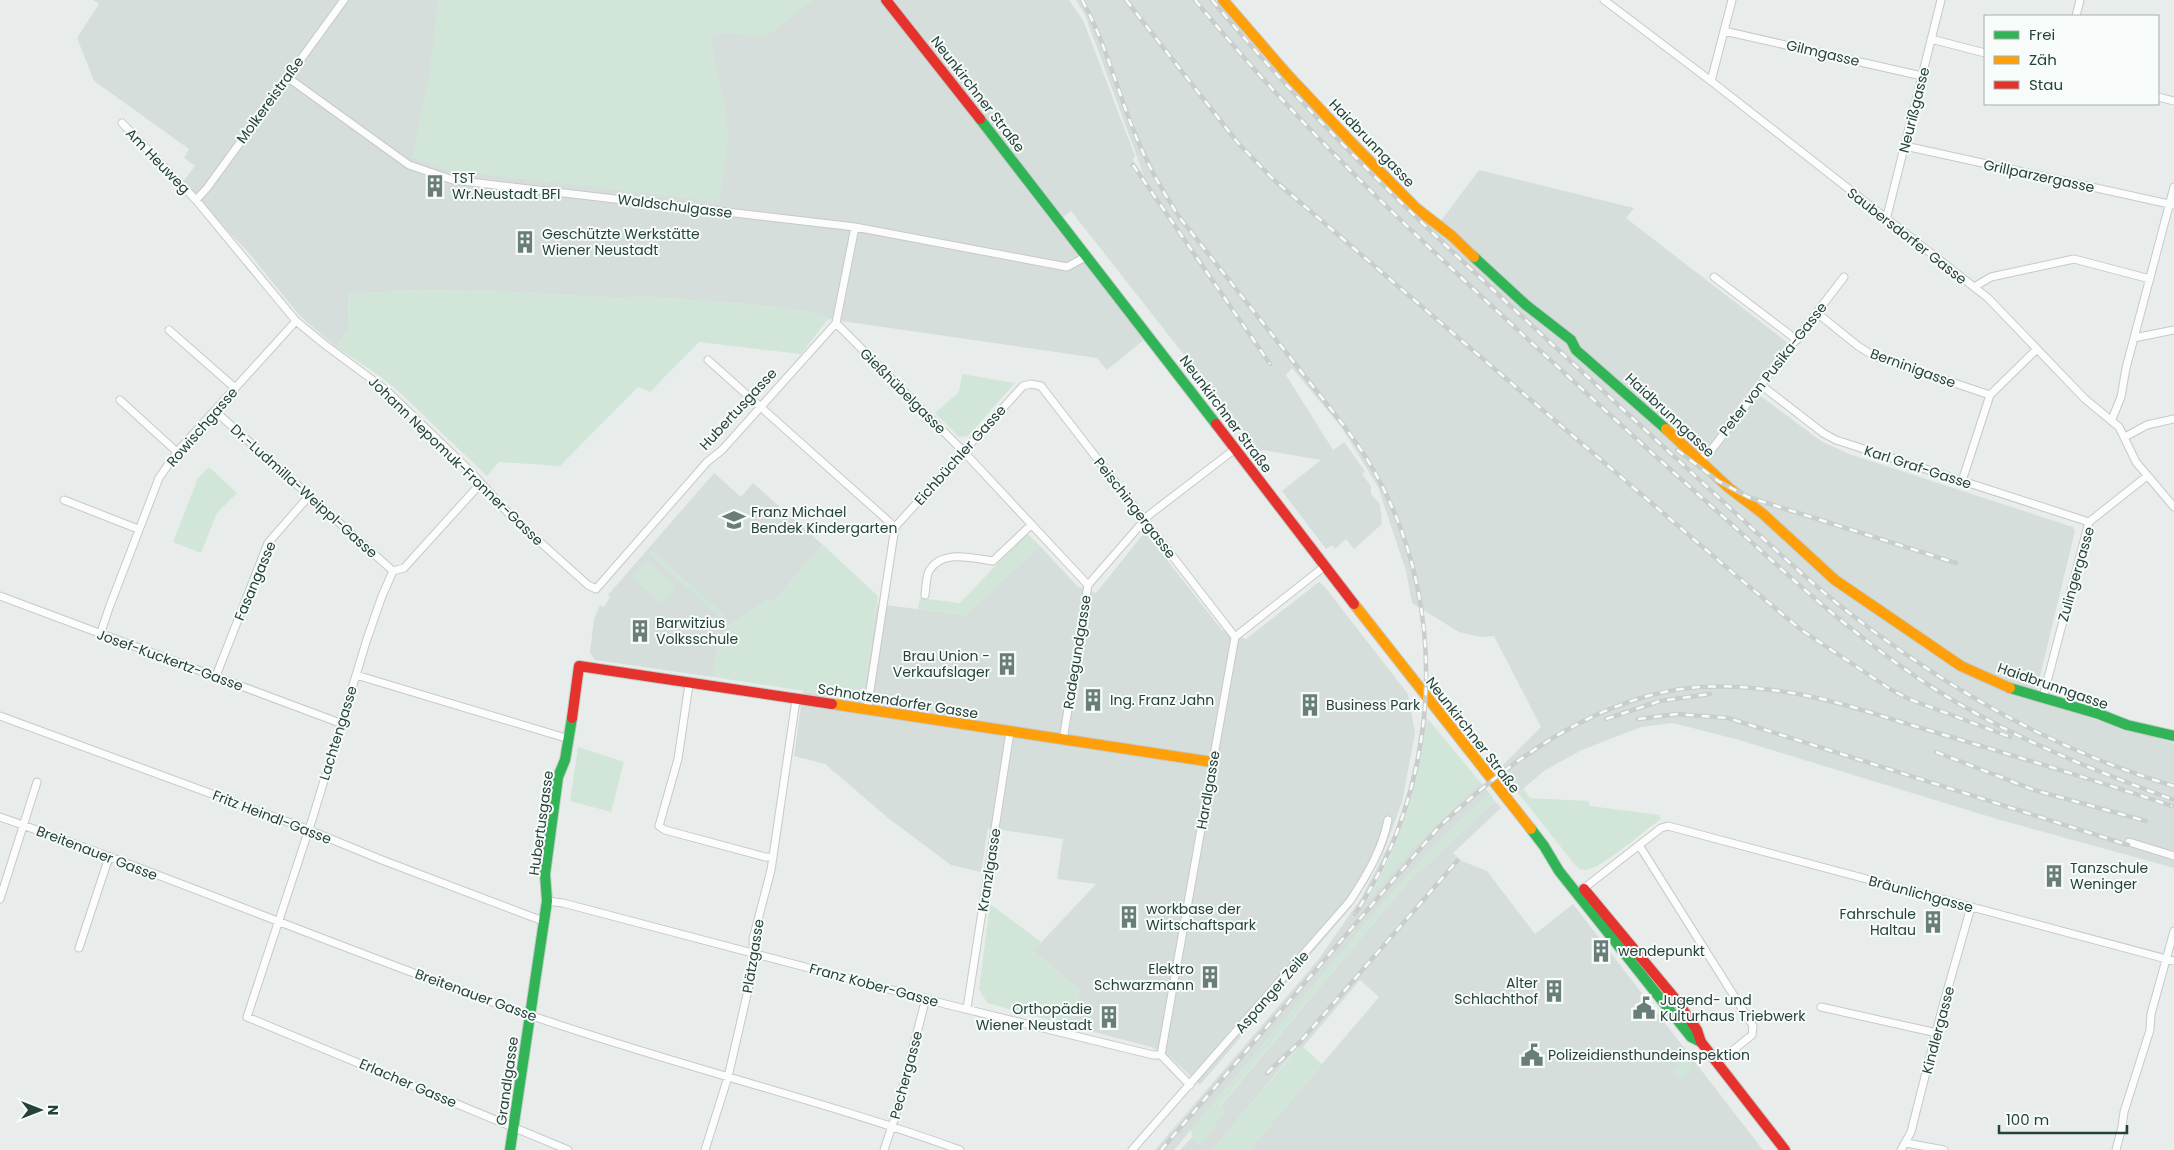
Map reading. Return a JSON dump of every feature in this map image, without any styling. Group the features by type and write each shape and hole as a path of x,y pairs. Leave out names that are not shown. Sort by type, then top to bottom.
{"street":[{"name":"Molkereistraße","path":"196,200 207,188 344,0"},
{"name":"Neunkirchner Straße","path":"886,0 1087,256 1376,634 1544,846 1560,871 1650,988 1691,1037 1701,1042"},
{"name":"Haidbrunngasse","path":"1223,0 1312,101 1416,208 1452,236 1526,305 1571,340 1576,350 1700,459 1729,488 1762,513 1835,580 1961,666 2004,686 2099,714 2110,720 2174,736"},
{"name":"Saubersdorfer Gasse","path":"1604,0 1711,81 1886,220 1988,298 2085,399 2112,419 2125,437 2136,462 2174,507"},
{"path":"1711,81 1732,0"},
{"name":"Neurißgasse","path":"1886,220 1941,0"},
{"path":"2076,15 2080,0"},
{"name":"Gilmgasse","path":"1724,31 1922,76"},
{"path":"1931,39 1984,53"},
{"name":"Waldschulgasse","path":"288,77 409,165 444,178 855,227 1067,267 1087,256"},
{"path":"2159,97 2174,101"},
{"name":"Am Heuweg","path":"122,123 196,200"},
{"name":"Grillparzergasse","path":"1905,146 2172,205"},
{"path":"2112,419 2121,397 2134,338 2172,205 2174,187"},
{"name":"Johann Nepomuk-Fronner-Gasse","path":"196,200 296,320 324,344 386,390 481,483 510,515 588,585 596,589"},
{"path":"836,323 855,227"},
{"path":"1974,287 1991,276 2074,259 2150,278"},
{"path":"1714,277 1796,340"},
{"name":"Peter von Pusika-Gasse","path":"1700,459 1709,453 1844,277"},
{"name":"Berninigasse","path":"1817,313 1858,346 1874,356 1990,395"},
{"name":"Rowischgasse","path":"101,632 158,478 177,452 296,320"},
{"name":"Hubertusgasse","path":"596,589 701,469 722,450 836,323"},
{"name":"Gießhübelgasse","path":"836,323 963,451 1088,585"},
{"path":"170,330 236,388"},
{"path":"2134,338 2174,330"},
{"path":"1962,481 1990,395 2037,349"},
{"path":"708,360 895,526 867,710"},
{"name":"Eichbüchler Gasse","path":"895,526 1023,386 1031,384"},
{"name":"Peischingergasse","path":"1031,384 1040,386 1235,637"},
{"name":"Karl Graf-Gasse","path":"1761,385 1836,440 2089,522"},
{"path":"120,400 177,452"},
{"name":"Dr.-Ludmilla-Weippl-Gasse","path":"215,411 393,572"},
{"path":"2125,437 2148,425 2174,419"},
{"name":"Radegundgasse","path":"1063,740 1088,585 1144,519 1235,449"},
{"name":"Zulingergasse","path":"2043,697 2089,522 2147,476"},
{"path":"393,572 404,568 481,483"},
{"name":"Fasangasse","path":"216,676 268,543 309,496"},
{"path":"64,500 138,528"},
{"path":"924,594 929,572 938,562 954,555 992,561 1031,525"},
{"path":"1235,637 1325,566"},
{"name":"Lachtengasse","path":"247,1016 337,741 340,723 382,596 393,572"},
{"name":"Josef-Kuckertz-Gasse","path":"0,596 95,632 101,632 340,723"},
{"name":"Hardlgasse","path":"1162,1056 1235,637"},
{"name":"Hubertusgasse","path":"530,1015 547,901 545,874 558,777 565,760 569,739 579,666"},
{"name":"Schnotzendorfer Gasse","path":"579,666 1212,762"},
{"path":"356,675 569,739"},
{"path":"689,684 678,759 659,826 665,830 764,857 773,857"},
{"name":"Plätzgasse","path":"706,1150 728,1077 754,964 753,939 773,857 796,700"},
{"name":"Fritz Heindl-Gasse","path":"0,716 308,830 543,921"},
{"name":"Kranzlgasse","path":"967,1008 1010,732"},
{"path":"0,899 38,782"},
{"name":"Breitenauer Gasse","path":"0,817 530,1015 892,1126 960,1150"},
{"name":"Aspanger Zeile","path":"1132,1150 1190,1086 1350,900 1372,865 1386,832 1388,820"},
{"name":"Bräunlichgasse","path":"1639,845 1661,828 1668,826 2170,960"},
{"path":"2129,842 2174,856"},
{"path":"1584,888 1639,845 1753,1026 1752,1035 1717,1062"},
{"name":"Neunkirchner Straße","path":"1544,846 1566,867 1677,1001 1698,1030 1701,1042 1785,1150"},
{"path":"79,948 109,857"},
{"name":"Franz Kober-Gasse","path":"547,901 563,903 926,998 1162,1056"},
{"name":"Kindlergasse","path":"1901,1150 1906,1143 1971,907"},
{"path":"2116,1150 2124,1112 2150,1030 2151,1014 2170,960 2174,931"},
{"name":"Pechergasse","path":"884,1150 926,998"},
{"path":"1820,1007 1937,1033"},
{"name":"Grandlgasse","path":"510,1150 515,1128 530,1015"},
{"name":"Erlacher Gasse","path":"247,1016 568,1150"},
{"path":"1162,1056 1190,1086"},
{"path":"1906,1143 1944,1150"}],"shaded area":[{"path":"93,0 1069,0 1083,20 1135,156 1133,160 1144,176 1085,15 1076,0 1216,0 1270,66 1434,230 1479,170 1634,208 1626,218 1788,343 1751,389 1821,441 1849,454 2073,527 2075,531 2034,701 2174,743 2174,868 1997,819 1739,740 1673,723 1641,727 1582,750 1544,771 1518,793 1498,770 1541,727 1494,636 1481,637 1459,632 1412,603 1406,571 1378,487 1342,428 1292,368 1286,375 1333,450 1344,442 1365,471 1362,474 1371,486 1371,494 1380,504 1382,524 1354,549 1346,539 1335,549 1332,545 1326,549 1282,491 1321,460 1263,450 1254,457 1236,421 1071,211 1061,219 1145,339 1107,370 1097,358 828,319 814,312 745,304 632,296 628,299 510,292 420,290 348,294 349,329 336,347 300,316 248,252 182,183 195,166 184,158 189,149 94,81 77,38 99,4"},
{"path":"714,473 741,497 753,483 823,545 772,603 768,599 729,626 719,638 713,677 595,660 590,653 594,619 600,605 604,607 610,597 608,595"},
{"path":"1145,532 1222,630 1246,639 1319,582 1325,587 1408,694 1415,733 1402,802 1384,851 1366,884 1351,907 1200,1085 1168,1055 1151,1047 1071,1026 1080,990 1033,951 1096,884 1057,879 1063,839 988,828 981,872 951,865 888,818 825,764 794,756 803,691 862,700 877,604 965,615 1040,546 1077,586 1096,593"},
{"path":"1422,716 1427,718 1421,762 1411,800 1399,836 1367,900 1421,839 1463,798 1481,783 1490,794 1444,836 1390,895 1174,1150 1155,1150 1318,960 1362,897 1394,834 1406,799 1415,762"},
{"path":"1495,801 1501,808 1453,853 1462,861 1487,871 1535,934 1573,904 1763,1150 1249,1150 1379,997 1360,980 1303,1047 1298,1047 1213,1150 1180,1150 1192,1137 1201,1145 1225,1110 1220,1106 1408,882"}],"green space":[{"path":"438,0 813,0 767,36 718,33 710,38 725,106 728,141 719,202 450,170 412,158 429,77"},
{"path":"420,290 510,292 628,299 632,296 745,304 815,312 828,319 801,354 699,342 650,392 638,387 560,466 499,462 487,476 397,390 336,347 349,329 348,294"},
{"path":"962,374 1015,383 968,436 959,437 935,413 959,392"},
{"path":"209,467 237,493 217,513 201,553 173,542 198,478"},
{"path":"1025,535 1029,535 1040,546 965,615 918,609 920,598 960,603"},
{"path":"823,545 878,596 862,700 713,677 719,638 729,626 768,599 772,602"},
{"path":"652,551 724,614 721,618 649,554"},
{"path":"647,561 676,586 662,603 632,578"},
{"path":"1427,718 1481,783 1422,839 1369,901 1367,900 1390,857 1407,812 1419,766"},
{"path":"578,747 624,762 611,812 570,801"},
{"path":"1523,788 1530,798 1588,801 1590,806 1660,815 1661,819 1601,863 1592,868 1582,870 1575,865 1518,793"},
{"path":"1490,794 1495,801 1408,882 1220,1105 1225,1110 1201,1145 1192,1137 1191,1130 1390,895 1444,836"},
{"path":"990,904 1041,942 1033,951 1080,990 1071,1026 987,1003 979,989"},
{"path":"1299,1047 1303,1047 1322,1064 1249,1150 1213,1150"},
{"path":"1688,1057 1691,1060 1689,1070 1681,1081 1672,1070"}],"railway":[{"path":"1082,0 1103,46 1136,137 1166,195 1180,218 1353,438 1380,482 1403,534 1418,589 1425,645 1425,701 1418,758 1404,812 1383,865 1355,914"},
{"path":"1126,0 1238,143 1274,180 1800,629 1890,689 1909,699 2010,737"},
{"path":"1195,0 1283,100 1376,196 1521,333 1648,449 1800,586 1850,628 1903,668 1988,720 2079,763 2174,800"},
{"path":"1212,0 1301,101 1443,243 1743,520 1838,604 1926,668 2006,716 2088,755 2174,786"},
{"path":"1133,165 1270,364"},
{"path":"1677,450 1718,481 1748,497 1956,563"},
{"path":"1161,1150 1438,828 1517,761 1578,724 1609,709 1642,698 1690,688 1721,686 1768,689 1798,694 1860,709 2172,806"},
{"path":"1606,719 1660,701 1710,694"},
{"path":"1638,719 1677,714 1728,718 2128,845"},
{"path":"1936,752 2034,790 2146,821"},
{"path":"1267,1073 1300,1042 1457,861"}],"traffic: fast":[{"path":"980,119 1216,424"},
{"path":"1474,257 1526,305 1571,340 1576,350 1666,429"},
{"path":"2010,688 2099,714 2127,725 2174,736"},
{"path":"510,1150 547,901 545,874 558,777 565,760 572,718"},
{"path":"1531,829 1559,871 1691,1037 1701,1042"}],"traffic: slow":[{"path":"1223,0 1287,74 1350,141 1416,208 1452,236 1474,257"},
{"path":"1666,429 1729,488 1762,513 1835,580 1961,666 2010,688"},
{"path":"1354,604 1531,829"},
{"path":"832,704 1212,762"}],"traffic: jam":[{"path":"886,0 980,119"},
{"path":"1216,424 1354,604"},
{"path":"572,718 579,666 832,704"},
{"path":"1584,889 1677,1001 1697,1030 1701,1042 1785,1150"}],"place":[{"name":"TST Wr.Neustadt BFI","path":"435,186"},
{"name":"Geschützte Werkstätte Wiener Neustadt","path":"525,242"},
{"name":"Franz Michael Bendek Kindergarten","path":"734,520"},
{"name":"Barwitzius Volksschule","path":"640,631"},
{"name":"Brau Union - Verkaufslager","path":"1007,664"},
{"name":"Ing. Franz Jahn","path":"1093,700"},
{"name":"Business Park","path":"1310,705"},
{"name":"Tanzschule Weninger","path":"2054,876"},
{"name":"workbase der Wirtschaftspark","path":"1129,917"},
{"name":"Fahrschule Haltau","path":"1933,922"},
{"name":"wendepunkt","path":"1601,951"},
{"name":"Elektro Schwarzmann","path":"1210,977"},
{"name":"Alter Schlachthof","path":"1554,991"},
{"name":"Jugend- und Kulturhaus Triebwerk","path":"1644,1008"},
{"name":"Orthopädie Wiener Neustadt","path":"1109,1017"},
{"name":"Polizeidiensthundeinspektion","path":"1532,1055"}]}
